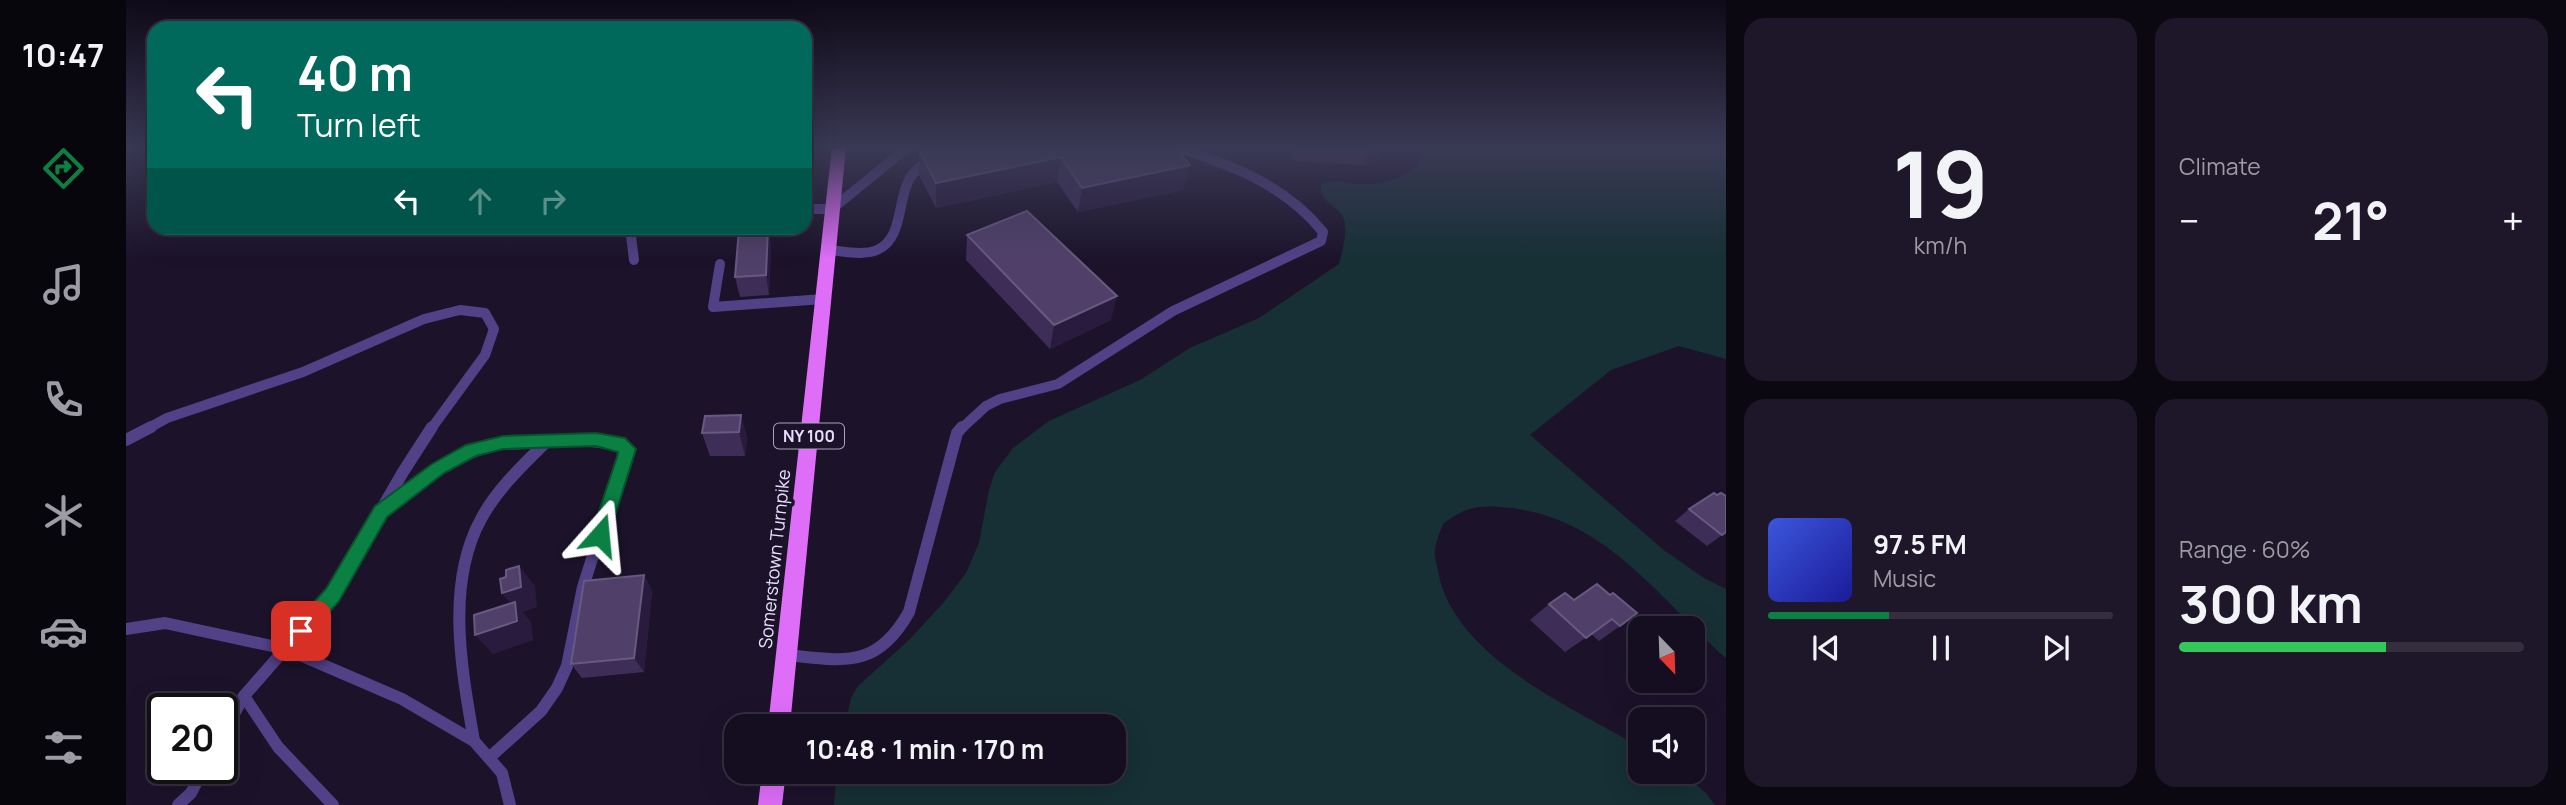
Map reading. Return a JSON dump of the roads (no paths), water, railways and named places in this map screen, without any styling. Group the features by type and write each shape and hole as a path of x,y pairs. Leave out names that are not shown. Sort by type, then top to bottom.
{"main road":[{"name":"Somerstown Turnpike","path":"780,714 835,185"},
{"path":"770,805 773,784"}],"lane":[{"path":"812,209 832,209 861,185"},
{"path":"828,250 856,253 878,249 888,242 897,224 904,185"},
{"path":"787,655 851,661 870,656 890,643 901,631 909,612 957,433 969,418 1001,397 1066,380 1156,320 1321,241 1323,232 1318,225 1298,206 1268,185"},
{"path":"631,235 634,260"},
{"path":"720,264 713,307 823,299"},
{"path":"126,440 167,418 303,372 424,319 460,310 485,313 494,329 485,355 446,406 402,472 332,595 244,696 238,707"},
{"path":"381,511 438,468 472,450 503,443 596,440 620,443 627,449 583,587 567,666 557,688 541,711 489,758"},
{"path":"474,741 462,672 459,596 474,532 506,483 547,441"},
{"path":"126,629 165,623 286,649 402,699 474,741 502,773 510,805"},
{"path":"244,696 278,747 334,805"},
{"path":"178,805 188,799"}]}
